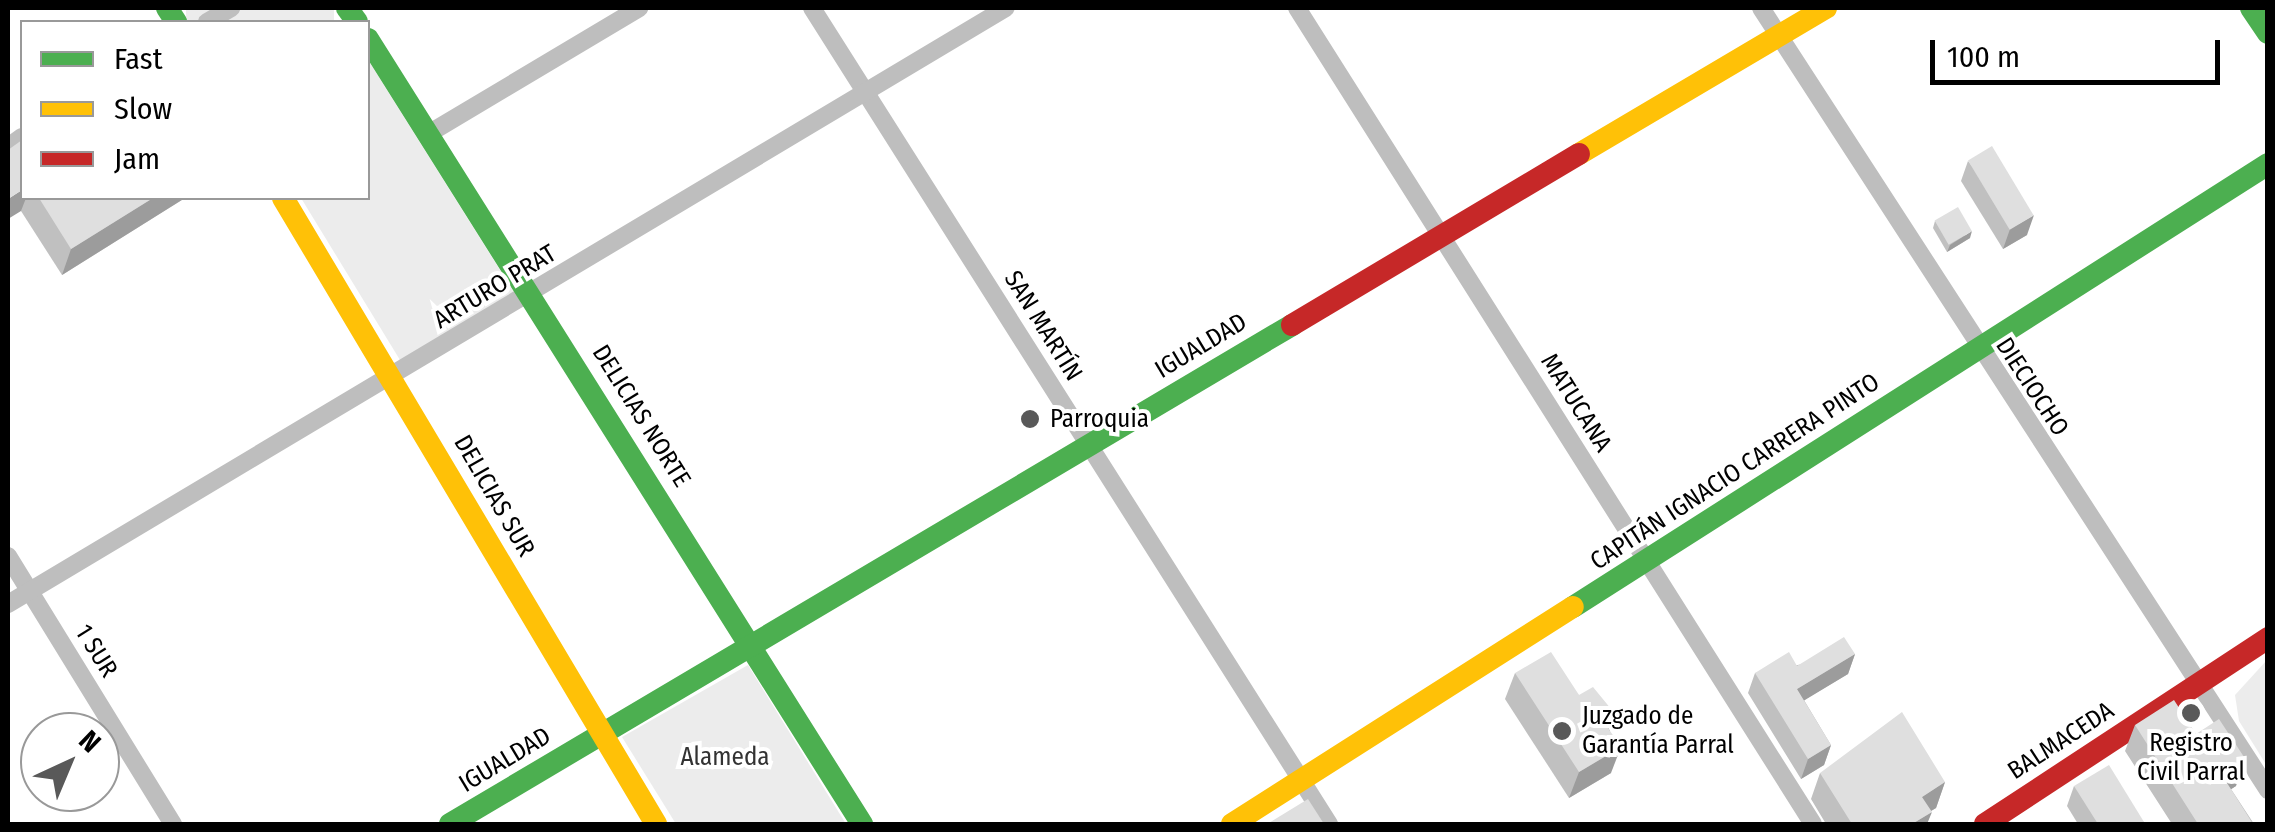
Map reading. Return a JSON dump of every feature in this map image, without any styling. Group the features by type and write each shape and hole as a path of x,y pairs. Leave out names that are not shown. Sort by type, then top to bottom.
{"street":[{"path":"428,134 640,8"},
{"name":"SAN MARTÍN","path":"812,8 1329,824"},
{"name":"ARTURO PRAT","path":"8,604 1006,8"},
{"name":"MATUCANA","path":"1297,8 1812,824"},
{"name":"DIECIOCHO","path":"1761,8 1977,349 2268,790"},
{"name":"IGUALDAD","path":"450,824 1826,8"},
{"path":"2251,8 2268,33"},
{"name":"DELICIAS NORTE","path":"370,42 862,824"},
{"name":"CAPITÁN IGNACIO CARRERA PINTO","path":"1232,824 2268,164"},
{"name":"DELICIAS SUR","path":"284,200 656,824"},
{"name":"1 SUR","path":"8,556 172,824"},
{"name":"BALMACEDA","path":"1985,824 2268,638"}],"green space":[{"path":"186,8 334,8 334,20 186,20"},
{"path":"370,63 515,294 400,360 302,200 370,200"},
{"path":"2267,660 2267,766 2239,721 2235,695"},
{"name":"Alameda","path":"748,665 846,824 676,824 622,737"}],"building":[{"path":"20,141 20,191 8,199 8,150"},
{"path":"1992,146 2034,215 2010,230 1968,160"},
{"path":"40,200 150,200 71,249"},
{"path":"1958,207 1972,231 1949,245 1935,220"},
{"path":"1844,637 1855,654 1797,689 1831,745 1808,759 1755,673 1789,652 1797,666"},
{"path":"1551,652 1579,695 1593,687 1616,715 1606,725 1621,747 1579,772 1515,673"},
{"path":"2174,700 2196,734 2219,719 2246,760 2222,775 2253,824 2198,824 2135,725"},
{"path":"1902,712 1945,782 1922,797 1932,812 1912,824 1852,824 1820,773"},
{"path":"2109,765 2144,822 2098,824 2074,786"},
{"path":"1308,799 1324,824 1267,824"}],"traffic: fast":[{"path":"167,8 175,20"},
{"path":"347,8 356,20"},
{"path":"2251,8 2268,33"},
{"path":"370,42 862,824"},
{"path":"1573,607 2268,164"},
{"path":"450,824 1292,325"}],"traffic: slow":[{"path":"1579,154 1826,8"},
{"path":"284,200 656,824"},
{"path":"1232,824 1573,607"}],"traffic: jam":[{"path":"1292,325 1579,154"},
{"path":"1985,824 2268,638"}],"place":[{"name":"Parroquia","path":"1030,419"},
{"name":"Registro Civil Parral","path":"2191,713"},
{"name":"Juzgado de Garantía Parral","path":"1562,731"}]}
